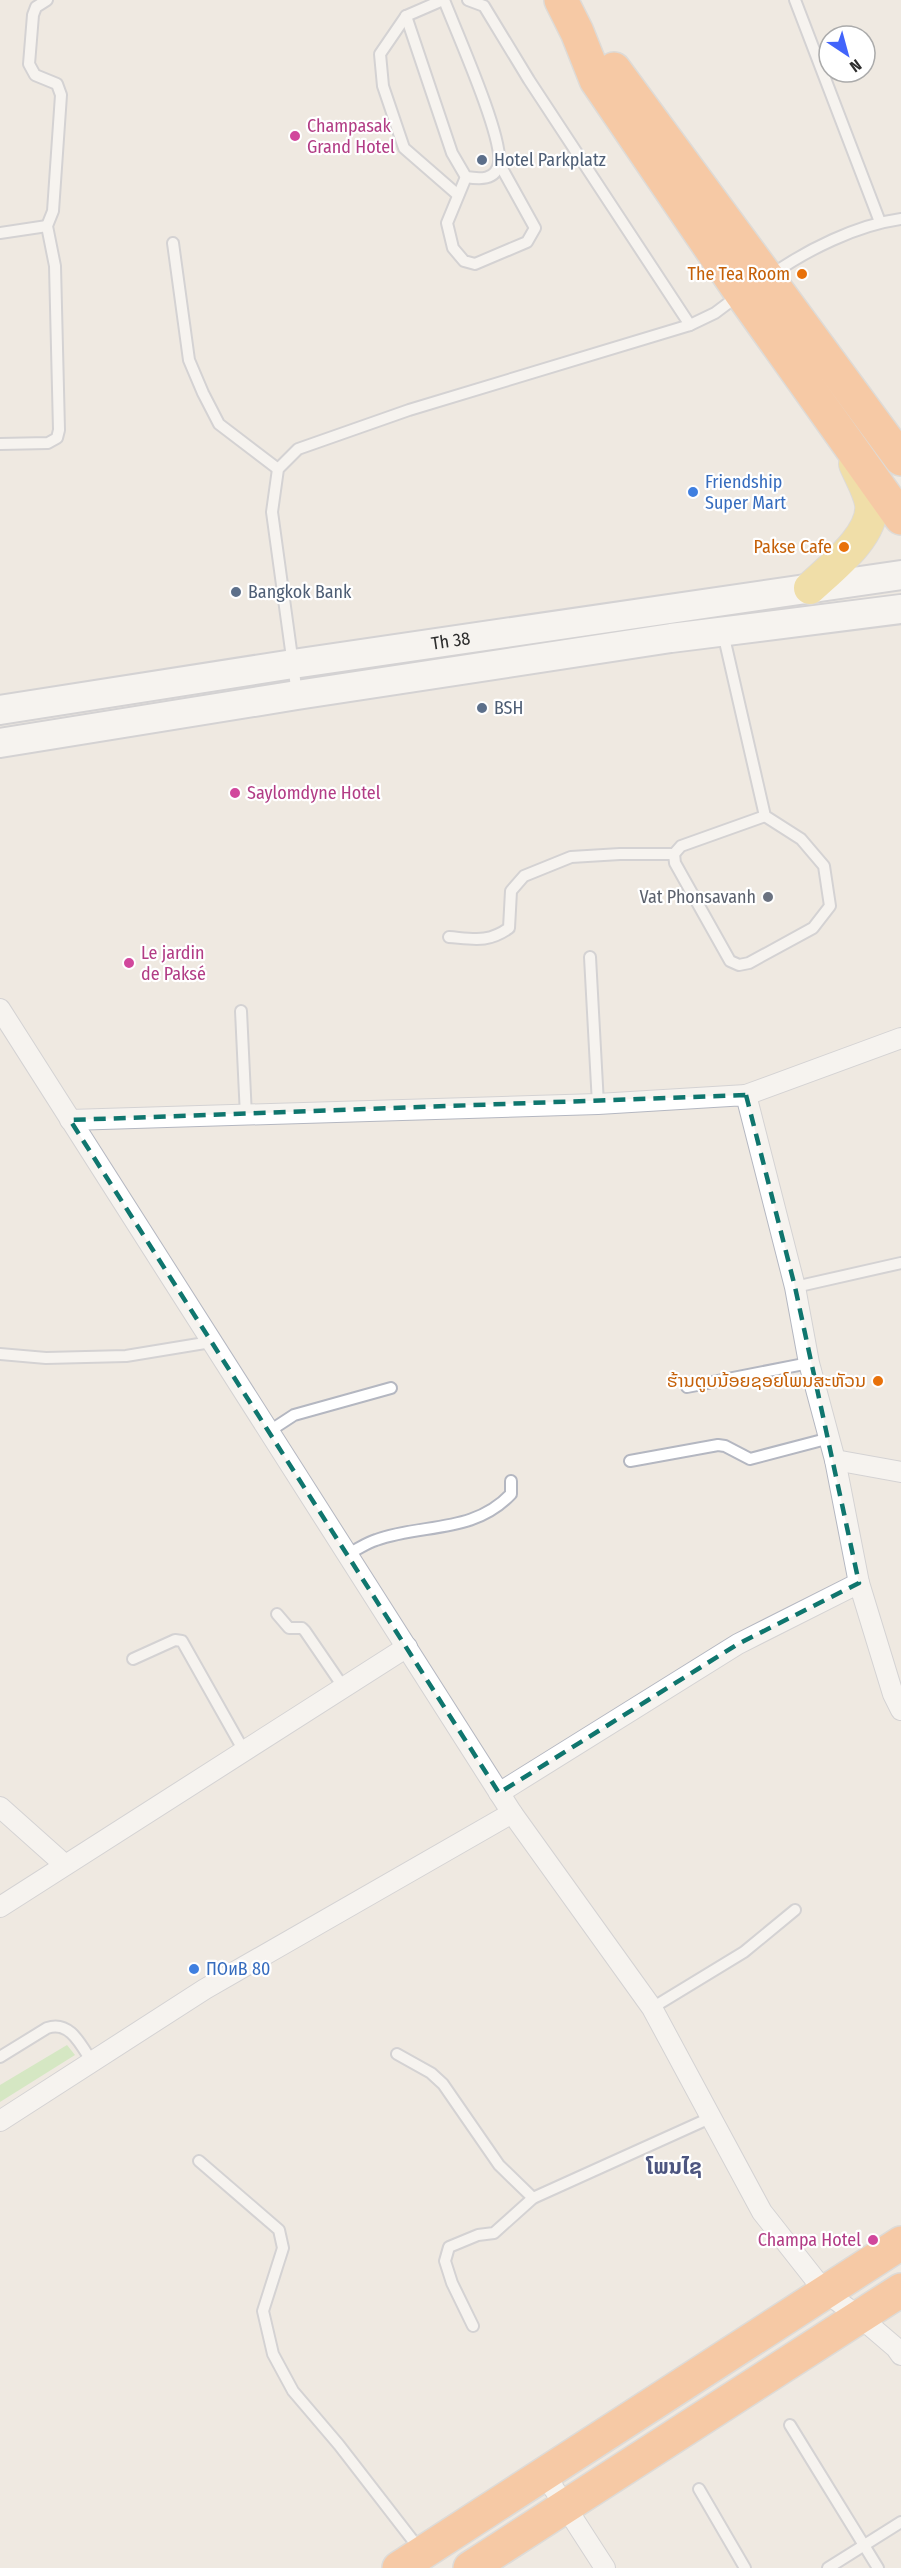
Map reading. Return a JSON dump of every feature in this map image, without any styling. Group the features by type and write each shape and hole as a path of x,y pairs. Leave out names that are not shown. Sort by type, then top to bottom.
{"highway":[{"path":"561,0 577,32 615,69 755,285 846,441 901,518"},
{"path":"755,285 900,457"},
{"path":"411,2561 901,2243"},
{"path":"470,2568 861,2318 901,2290"}],"main road":[{"path":"810,588 855,544 867,526 871,504 846,441"}],"street":[{"name":"Th 38","path":"0,710 293,664 901,575"},
{"path":"664,609 671,638"},
{"name":"Th 38","path":"0,743 671,638 901,609"},
{"path":"0,1009 512,1813 652,2008 762,2212 825,2292 861,2318 901,2355"},
{"path":"70,1120 598,1104 746,1095 901,1038"},
{"path":"746,1095 795,1287 809,1362 836,1460 859,1583 893,1694 901,1710"},
{"path":"836,1460 901,1472"},
{"path":"499,1793 738,1644 859,1583"},
{"path":"0,1907 407,1647"},
{"path":"0,1807 65,1865"},
{"path":"0,2121 205,1989 512,1813"},
{"path":"545,2475 605,2568"}],"lane":[{"path":"0,444 48,443 57,438 59,430 55,266 47,226 53,211 61,95 57,84 35,75 29,64 33,15 36,7 47,0"},
{"path":"458,195 404,148 383,86 380,54 406,16 443,0 495,132 499,163 535,228 527,242 475,264 464,261 453,248 447,223 466,177"},
{"path":"468,0 484,6 529,80 690,325"},
{"path":"795,0 880,222"},
{"path":"406,16 452,153 466,177 482,180 492,175 499,163"},
{"path":"297,695 272,512 278,469 298,448 409,410 690,325 715,313 797,257 880,222 901,219"},
{"path":"0,233 47,226"},
{"path":"173,243 189,360 203,393 219,424 278,469"},
{"path":"723,633 765,816 801,839 824,866 830,906 813,928 749,963 739,965 730,961 675,863 674,854 681,846 765,816"},
{"path":"449,937 496,938 509,928 511,891 524,876 571,857 674,854"},
{"path":"590,957 598,1104"},
{"path":"241,1011 246,1116"},
{"path":"795,1287 901,1263"},
{"path":"0,1353 46,1358 126,1356 211,1342"},
{"path":"687,1387 809,1362"},
{"path":"268,1432 294,1415 391,1388"},
{"path":"630,1461 718,1445 725,1446 750,1459 830,1438"},
{"path":"347,1554 377,1539 474,1519 498,1508 511,1494 511,1481"},
{"path":"277,1614 289,1629 302,1628 305,1631 344,1688"},
{"path":"133,1659 176,1640 182,1641 244,1751"},
{"path":"652,2008 744,1952 795,1910"},
{"path":"0,2057 55,2025 66,2027 92,2062"},
{"path":"396,2054 431,2073 443,2084 499,2165 533,2198"},
{"path":"473,2326 452,2283 445,2261 449,2247 478,2235 494,2233 533,2198 710,2118"},
{"path":"198,2161 279,2230 283,2248 263,2310 273,2354 293,2391 339,2445 411,2561"},
{"path":"790,2425 878,2568"},
{"path":"699,2489 745,2568"},
{"path":"828,2568 901,2522"}],"highlighted area":[{"path":"746,1095 795,1287 859,1583 738,1644 499,1793 70,1120"}],"green space":[{"path":"67,2045 75,2055 0,2102 0,2085"}],"place":[{"name":"Champasak Grand Hotel","path":"295,136"},
{"name":"Hotel Parkplatz","path":"482,160"},
{"name":"The Tea Room","path":"802,274"},
{"name":"Friendship Super Mart","path":"693,492"},
{"name":"Pakse Cafe","path":"844,547"},
{"name":"Bangkok Bank","path":"236,592"},
{"name":"BSH","path":"482,708"},
{"name":"Saylomdyne Hotel","path":"235,793"},
{"name":"Vat Phonsavanh","path":"768,897"},
{"name":"Le jardin de Paksé","path":"129,963"},
{"name":"ຮ້ານຕູບນ້ອຍຊອຍໂພນສະຫັວນ","path":"878,1381"},
{"name":"ПОиВ 80","path":"194,1969"},
{"name":"Champa Hotel","path":"873,2240"}],"district":[{"name":"ໂພນໄຊ","path":"674,2167"}]}
